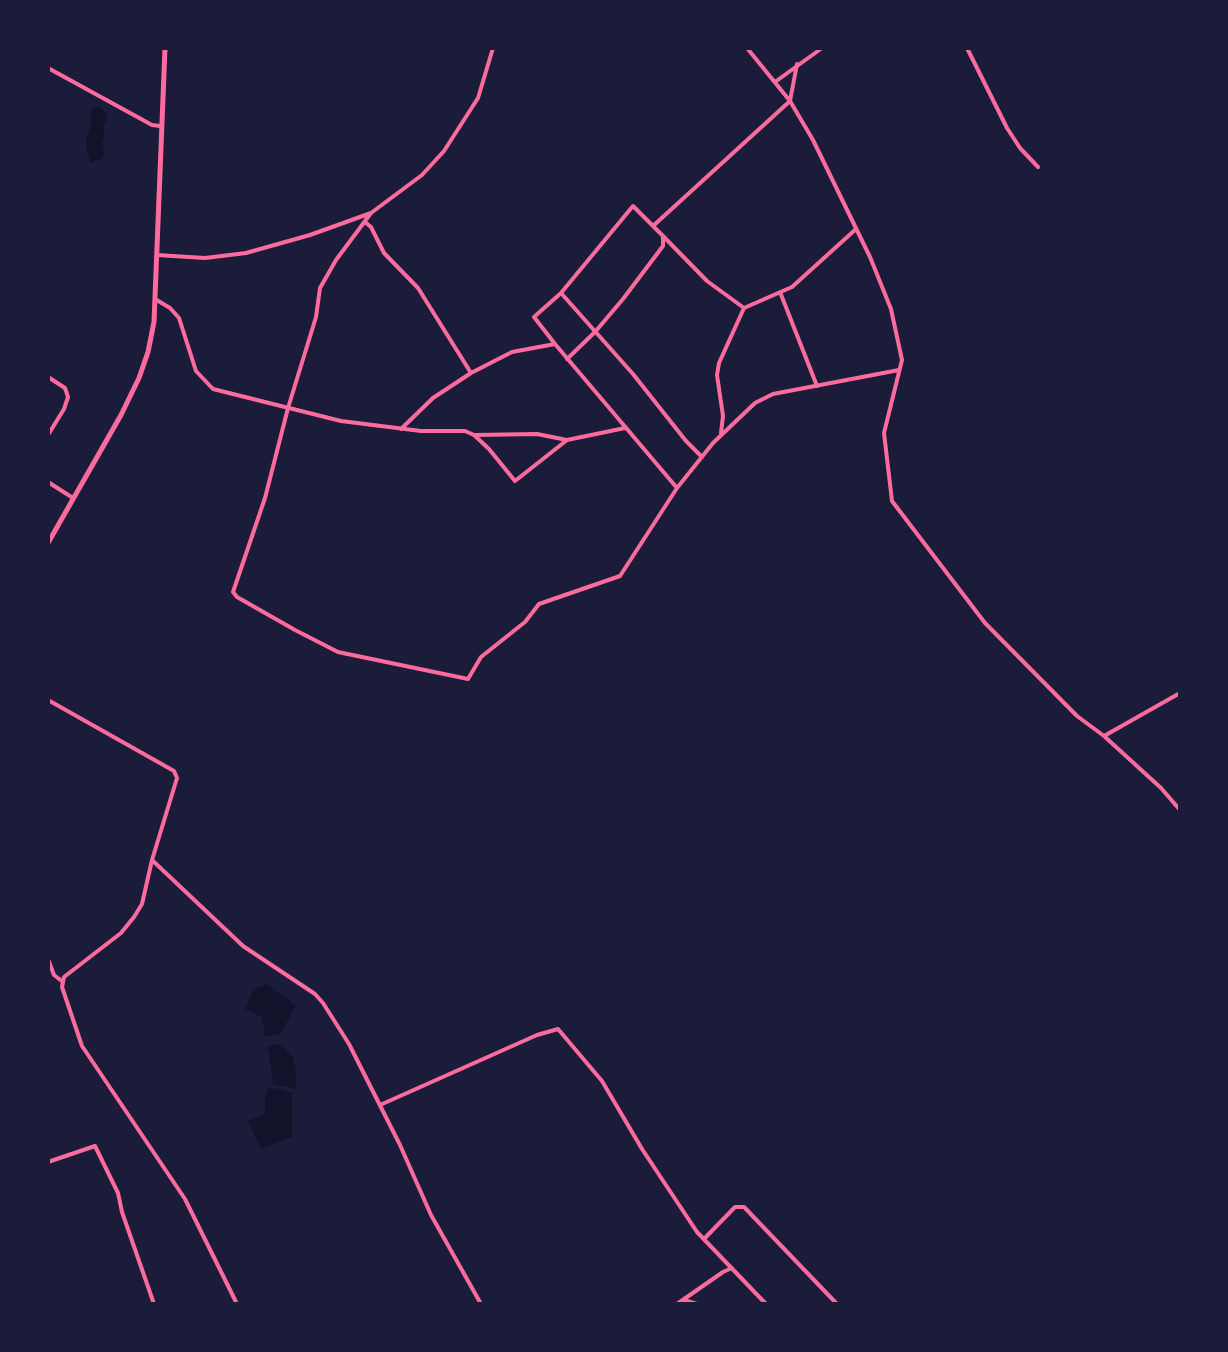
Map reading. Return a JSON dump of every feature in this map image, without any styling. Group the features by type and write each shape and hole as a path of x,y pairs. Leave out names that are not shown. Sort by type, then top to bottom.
{"main road":[{"path":"48,543 139,378 148,352 155,299 165,48"}],"street":[{"path":"157,255 205,258 246,253 371,213 422,175 444,151 478,98 493,48"},
{"path":"747,48 790,101 813,140 891,309 902,360 884,433 892,501 985,623 1077,716 1161,788 1180,810"},
{"path":"775,82 822,48"},
{"path":"967,48 1007,128 1026,156 1038,167"},
{"path":"653,226 790,101 797,64"},
{"path":"48,68 152,125 160,126"},
{"path":"677,488 534,317 561,293 633,206 707,281 744,308"},
{"path":"371,213 336,260 320,288 316,317 265,498 233,592 338,652 468,679 481,657 525,622 539,604 620,576 677,488 721,435 755,403 773,394 899,370"},
{"path":"365,222 371,227 384,253 418,288 471,373"},
{"path":"721,435 723,416 717,375 719,363 744,308 792,287 856,229"},
{"path":"567,359 595,332 656,257 663,246 663,236"},
{"path":"780,292 817,386"},
{"path":"561,293 702,457"},
{"path":"155,299 179,318 196,371 213,389 341,421 401,429 465,431 474,435 515,481 567,440"},
{"path":"401,429 433,398 471,373 512,352 555,344"},
{"path":"48,377 65,388 68,397 48,435"},
{"path":"474,435 537,434 567,440 625,428"},
{"path":"48,482 73,498"},
{"path":"1104,736 1180,693"},
{"path":"48,700 174,771 177,778 142,904 121,933 64,977 62,987 82,1046 185,1199 237,1304"},
{"path":"152,860 243,946 315,994 349,1044 431,1215 481,1304"},
{"path":"48,959 54,975 63,982"},
{"path":"380,1105 537,1035 558,1029 602,1081 673,1199 704,1239 766,1304"},
{"path":"48,1162 95,1146 118,1193 154,1304"},
{"path":"704,1239 735,1207 744,1207 837,1304"},
{"path":"677,1304 732,1268"},
{"path":"684,1300 697,1304"}],"shaded area":[{"path":"93,107 100,107 108,116 103,128 102,159 91,163 86,137 91,127"},
{"path":"267,984 296,1006 280,1034 265,1036 262,1017 245,1009 253,990"},
{"path":"281,1044 293,1057 296,1089 273,1084 268,1046"},
{"path":"269,1087 292,1093 292,1137 261,1149 248,1121 265,1115 265,1096"}]}
